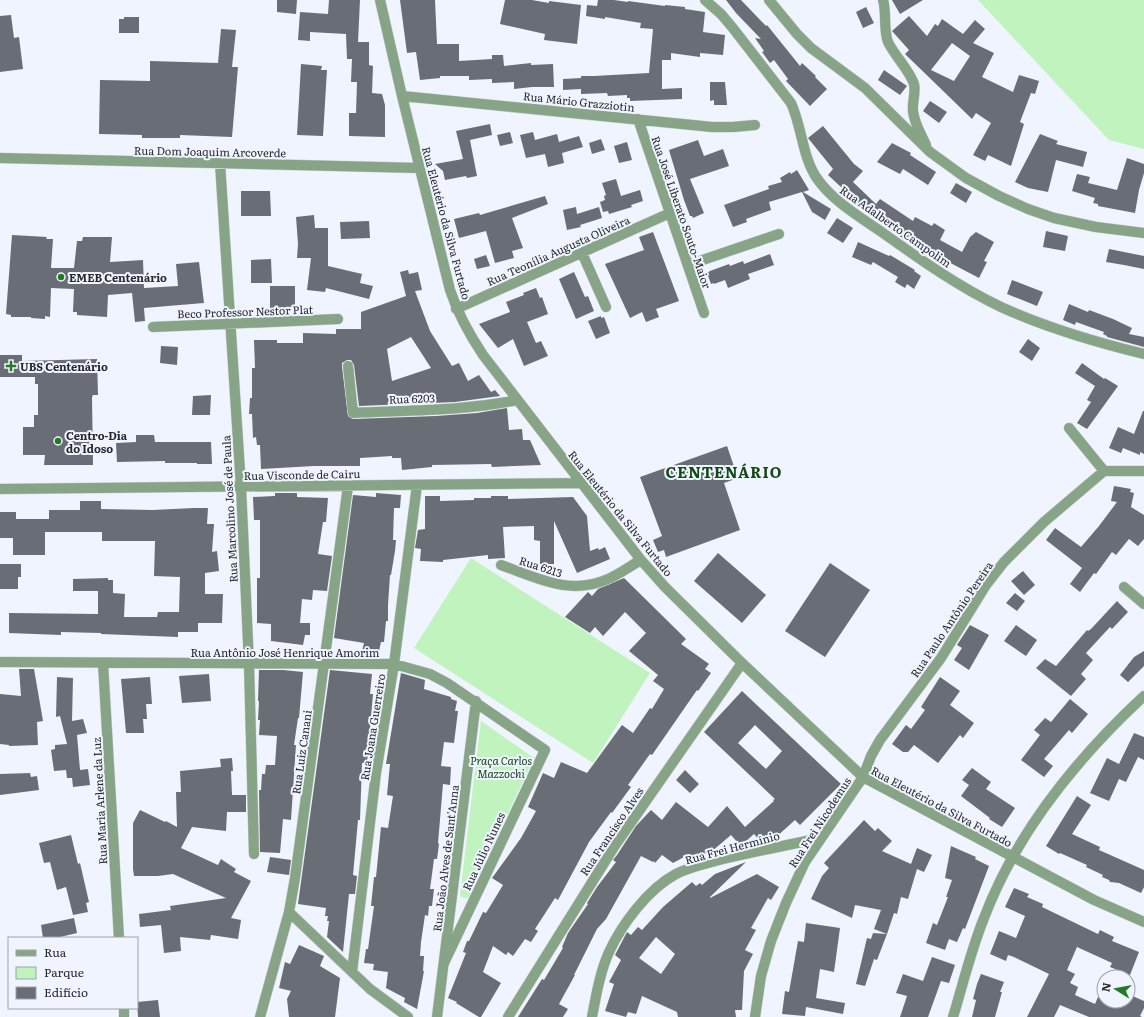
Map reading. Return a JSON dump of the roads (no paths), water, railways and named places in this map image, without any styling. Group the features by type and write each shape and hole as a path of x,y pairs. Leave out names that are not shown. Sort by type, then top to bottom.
{"street":[{"name":"Rua Eleutério da Silva Furtado","path":"380,0 419,168 456,309 469,334 483,355 640,560 665,587 742,663 863,777 1094,900 1144,922"},
{"name":"Rua Adalberto Campolim","path":"705,0 721,14 732,27 791,103 796,114 808,160 816,177 831,194 855,214 946,276 1000,307 1066,333 1144,354"},
{"path":"769,0 797,34 811,48 865,88 930,152 966,178 999,196 1028,209 1054,218 1096,227 1144,233"},
{"path":"883,0 885,29 888,42 913,82 915,90 913,110 914,120 930,152"},
{"name":"Rua Mário Grazziotin","path":"402,96 712,127 733,128 754,125"},
{"name":"Rua José Liberato Souto-Maior","path":"638,119 704,313"},
{"name":"Rua Dom Joaquim Arcoverde","path":"0,158 419,168"},
{"name":"Rua Marcolino José de Paula","path":"220,163 241,487 249,664 254,854"},
{"name":"Rua Teonília Augusta Oliveira","path":"456,309 670,214"},
{"path":"688,265 779,234"},
{"path":"582,253 606,307"},
{"name":"Beco Professor Nestor Plat","path":"153,327 338,319"},
{"name":"Rua 6203","path":"348,366 353,413 491,406 517,400"},
{"path":"1069,428 1104,471 1144,470"},
{"name":"Rua Paulo Antônio Pereira","path":"863,777 871,756 880,740 941,658 986,585 1004,562 1044,522 1104,471"},
{"name":"Rua Visconde de Cairu","path":"0,489 581,484"},
{"name":"Rua Joana Guerreiro","path":"352,972 376,773 394,664 417,485"},
{"name":"Rua Luiz Canani","path":"260,1017 289,912 301,838 348,486"},
{"name":"Rua 6213","path":"501,565 551,583 566,586 581,586 596,584 610,578 640,560"},
{"path":"1124,586 1144,604"},
{"name":"Rua Antônio José Henrique Amorim","path":"0,662 394,664 430,674 447,682 545,750"},
{"name":"Rua Maria Arlene da Luz","path":"103,663 120,937"},
{"name":"Rua Francisco Alves","path":"508,1017 599,869 742,663"},
{"path":"953,1017 984,918 1012,857 1048,801 1073,768 1098,740 1144,696"},
{"name":"Rua João Alves de Sant'Anna","path":"437,1017 476,701"},
{"name":"Rua Júlio Nunes","path":"444,963 545,750"},
{"name":"Rua Frei Nicodemus","path":"755,1017 761,976 771,941 786,903 805,862 863,777"},
{"name":"Rua Frei Hermínio","path":"592,1017 609,952 628,920 658,886 676,874 700,866 765,849 821,838"},
{"path":"289,912 352,972 386,1002 408,1017"}],"place":[{"name":"EMEB Centenário","path":"61,277"},
{"name":"UBS Centenário","path":"11,366"},
{"name":"Centro-Dia do Idoso","path":"58,441"}],"district":[{"name":"CENTENÁRIO","path":"724,471"}],"park label":[{"name":"Praça Carlos Mazzochi","path":"501,766"}]}
